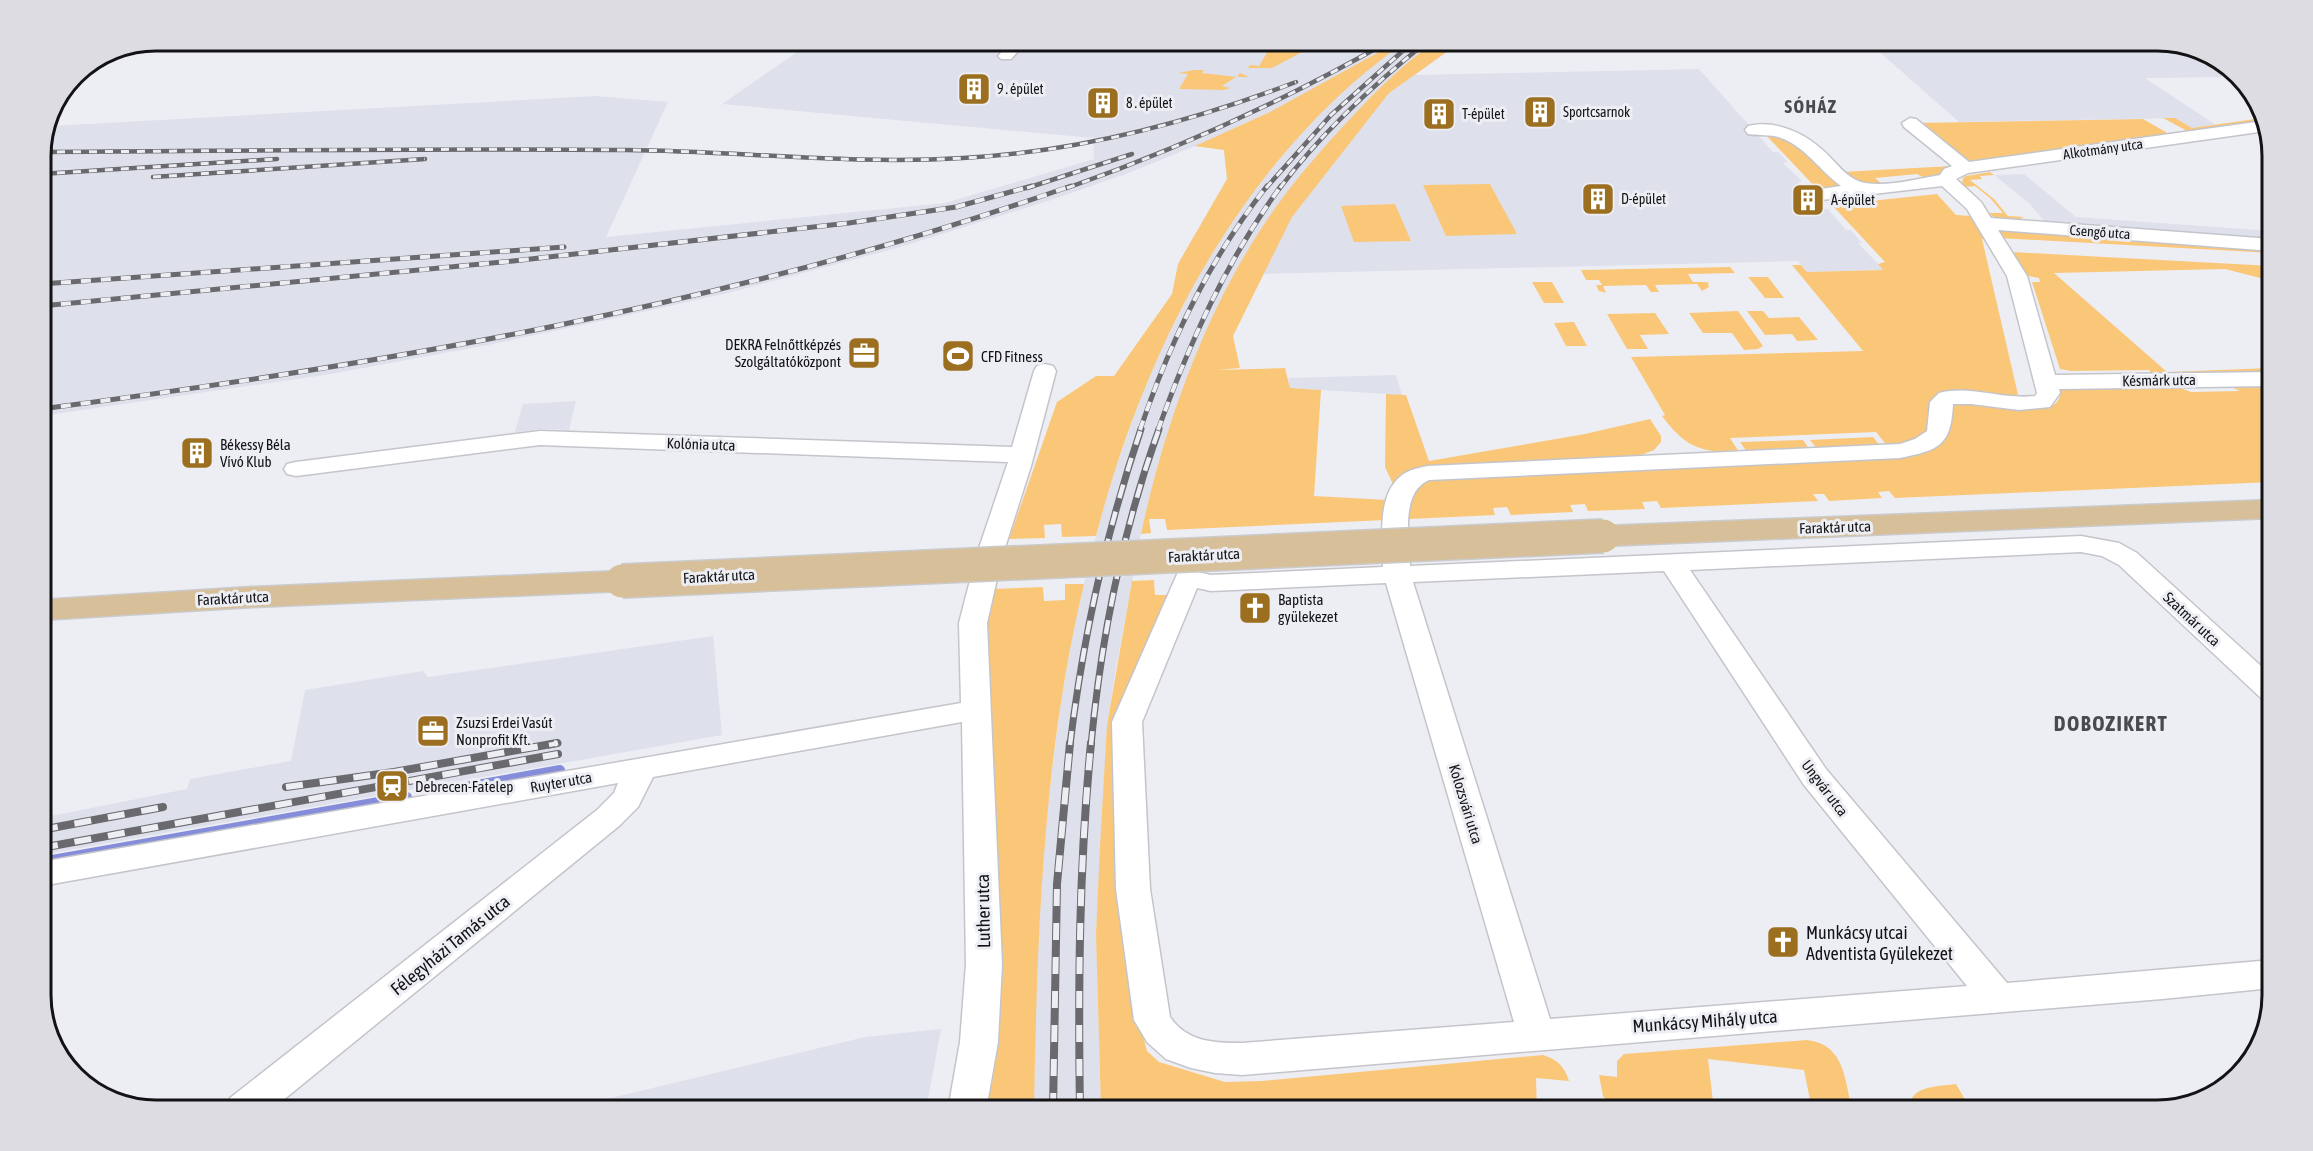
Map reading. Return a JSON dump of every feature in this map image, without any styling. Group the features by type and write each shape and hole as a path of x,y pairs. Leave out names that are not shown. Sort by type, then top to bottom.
{"main road":[{"name":"Faraktár utca","path":"51,609 446,588 2262,509"}],"street":[{"path":"1006,56 1011,51"},
{"path":"1910,123 1965,168"},
{"name":"Alkotmány utca","path":"1946,180 1950,173 1965,168 2258,127"},
{"path":"1754,130 1771,130 1794,136 1809,145 1845,181 1876,188"},
{"path":"1397,575 1397,522 1400,495 1409,481 1428,473 1683,459 1900,451 1919,446 1934,437 1940,427 1942,402 1947,398 1970,397 2034,404 2048,397 2019,281 1988,231 1986,223 1970,202 1946,180 1813,195"},
{"name":"Csengő utca","path":"1986,223 2262,244"},
{"path":"1022,455 1045,371"},
{"name":"Késmárk utca","path":"2046,382 2262,379"},
{"name":"Kolónia utca","path":"296,470 540,438 1022,455"},
{"name":"Luther utca","path":"970,1100 979,1042 984,964 983,879 975,710 974,611 1022,455"},
{"name":"Faraktár utca","path":"1152,1020 1133,889 1127,722 1188,578 1211,583 2081,544 2110,549"},
{"name":"Szatmár utca","path":"2110,549 2128,559 2262,683"},
{"name":"Ungvár utca","path":"1672,563 1815,777 1998,998"},
{"name":"Kolozsvári utca","path":"1397,575 1536,1034"},
{"name":"Ruyter utca","path":"51,872 975,710"},
{"name":"Félegyházi Tamás utca","path":"256,1100 609,818 627,799 641,768"},
{"name":"Munkácsy Mihály utca","path":"1152,1020 1158,1030 1178,1048 1192,1054 1224,1059 2162,986 2262,975"}],"shaded area":[{"path":"799,51 1448,51 1415,75 1699,69 1773,152 1778,152 1788,162 1783,163 1802,181 1798,182 1823,209 1828,209 1846,230 1851,230 1862,243 1858,243 1884,270 1807,272 1798,261 1264,274 1237,270 1191,367 1159,463 1141,534 1116,668 1107,725 1096,934 1101,1100 1034,1100 1036,958 1044,837 1061,701 1076,614 1109,486 1149,374 1203,266 1178,264 1227,179 1224,150 1195,146 1126,174 1051,200 897,248 728,293 498,343 331,374 51,415 51,149 56,126 595,96 668,102 606,237 945,203 1094,159 1093,138 722,104"},
{"path":"1268,51 1304,51 1272,68 1248,68 1250,65 1259,66"},
{"path":"1381,51 1393,51 1347,88 1295,141 1249,199 1208,261 1173,326 1142,395 1117,465 1096,536 1062,537 1061,524 1044,525 1045,538 1009,539 1057,402 1096,376 1114,376 1172,294 1178,264 1227,179 1224,150 1195,146 1270,112"},
{"path":"1423,51 1448,51 1389,93 1292,217 1233,336 1240,368 1218,370 1285,368 1290,388 1321,390 1314,496 1388,500 1386,520 1167,530 1165,519 1149,519 1151,533 1141,534 1163,449 1192,363 1230,282 1252,243 1311,162 1369,99"},
{"path":"1878,51 2157,51 2191,57 2226,77 2145,78 2216,125 2192,128 2175,118 1959,122"},
{"path":"1194,70 1237,77 1222,86 1230,88 1224,90 1179,89 1188,74 1178,73"},
{"path":"1240,73 1249,77 1237,77"},
{"path":"2163,118 2175,118 2192,128 2255,119 2257,124 2189,132"},
{"path":"2143,119 2171,135 1976,162 1966,160 1915,123"},
{"path":"1763,132 1792,138 1839,186 1819,191"},
{"path":"1952,166 1935,177 1926,179 1917,174 1875,178 1882,184 1860,182 1841,172"},
{"path":"1990,172 1994,175 1980,176 1982,179 1970,180 1994,199 2008,216 2024,217 2011,221 1992,216 1988,213 2003,213 1975,186 1965,187 1962,183 1966,176"},
{"path":"2024,174 2076,217 2262,230 2262,241 2060,226 2046,223 2029,203 1994,175"},
{"path":"1490,184 1517,234 1446,236 1423,185"},
{"path":"1937,194 1956,215 1972,216 1987,239 1982,239 2019,399 1976,392 1941,392 1933,398 1926,436 1889,448 1876,432 1730,438 1739,452 1704,449 1678,435 1662,416 1665,415 1631,357 1863,351 1792,265 1801,265 1807,272 1883,270 1878,264 1885,262 1832,205"},
{"path":"1395,204 1411,241 1354,242 1341,206"},
{"path":"1997,231 2065,232 2068,236 2208,247 2206,243 2262,247 2262,252 1998,238"},
{"path":"2012,252 2262,265 2262,278 2225,269 2054,273 2167,372 2262,368 2262,376 2149,377 2150,370 2071,371 2060,369 2032,282 2040,282 2039,278 2023,275"},
{"path":"1730,267 1735,273 1688,274 1693,282 1708,282 1709,287 1702,291 1697,284 1655,285 1659,292 1651,292 1646,285 1603,286 1606,293 1599,291 1596,285 1602,285 1599,280 1586,280 1581,270"},
{"path":"1748,277 1768,277 1784,298 1765,298"},
{"path":"1532,282 1552,282 1564,303 1544,303"},
{"path":"1738,311 1763,346 1758,349 1744,350 1732,333 1703,333 1689,313"},
{"path":"1747,311 1763,311 1769,318 1799,317 1818,340 1797,341 1792,334 1765,335"},
{"path":"1655,313 1669,334 1640,335 1648,349 1627,349 1607,314"},
{"path":"1574,322 1587,346 1566,346 1554,323"},
{"path":"1396,375 1402,395 1290,388 1288,378"},
{"path":"2262,382 2262,482 1895,498 1889,491 1878,492 1882,498 1829,501 1824,494 1813,494 1818,501 1661,508 1657,501 1642,502 1645,509 1588,511 1585,504 1570,505 1573,512 1511,515 1507,507 1493,508 1495,515 1409,519 1414,495 1421,486 1432,480 1912,453 1951,407 1961,402 2036,409 2055,404 2061,387 2170,384 2191,392 2240,391 2222,383"},
{"path":"1386,394 1406,395 1429,461 1585,434 1650,419 1661,436 1661,442 1654,450 1641,455 1431,466 1409,472 1393,484 1385,467"},
{"path":"576,401 569,430 543,429 515,432 523,404"},
{"path":"1873,437 1882,448 1818,450 1810,440"},
{"path":"1803,440 1810,450 1747,452 1740,442"},
{"path":"1154,580 1155,595 1171,595 1117,722 1139,1022 1147,1051 1159,1062 1225,1082 1262,1081 1543,1055 1560,1064 1569,1081 1536,1078 1537,1100 1101,1100 1096,934 1107,725 1132,581"},
{"path":"1065,584 1084,584 1059,714 1051,780 1040,912 1034,1100 988,1100 996,1039 1000,931 986,622 993,589 1043,587 1044,601 1065,600"},
{"path":"713,636 722,735 51,853 51,816 187,789 190,779 291,761 305,690 423,671 428,677"},
{"path":"941,1029 928,1100 603,1100 865,1037"},
{"path":"1807,1040 1820,1043 1836,1056 1845,1076 1850,1100 1810,1100 1804,1070 1708,1059 1713,1100 1606,1100 1599,1075 1617,1077 1617,1061 1624,1054"},
{"path":"1956,1084 1965,1100 1912,1100 1919,1092 1933,1087"},
{"path":"2178,1097 2171,1099 2144,1100"}],"waterway":[{"path":"438,792 560,770"},
{"path":"51,860 407,797"}],"railway":[{"path":"1067,188 1192,139 1272,103 1372,51"},
{"path":"1266,188 1331,115 1403,51"},
{"path":"1280,188 1331,128 1416,51"},
{"path":"51,152 553,149 668,151 879,160 963,158 1048,149 1132,133 1215,110 1296,82"},
{"path":"1027,188 1132,154"},
{"path":"51,173 277,159"},
{"path":"153,177 425,159"},
{"path":"51,305 513,261 849,223 956,207 1032,186"},
{"path":"51,408 302,372 432,350 691,296 819,264 946,227 1071,186"},
{"path":"1140,430 1164,366 1209,272 1227,242 1267,186"},
{"path":"1158,430 1210,304 1261,214 1281,186"},
{"path":"51,283 564,247"},
{"path":"1070,745 1097,585 1117,507 1141,429"},
{"path":"1091,745 1095,705 1115,585 1124,545 1159,429"},
{"path":"286,787 394,772 557,743"},
{"path":"549,745 558,743"},
{"path":"1053,1100 1057,884 1070,743"},
{"path":"1080,1100 1080,926 1091,743"},
{"path":"51,846 558,754"},
{"path":"51,828 163,807"}],"place":[{"name":"9 . épület","path":"974,89"},
{"name":"8 . épület","path":"1103,103"},
{"name":"Sportcsarnok","path":"1540,112"},
{"name":"T-épület","path":"1439,114"},
{"name":"D-épület","path":"1598,199"},
{"name":"A-épület","path":"1808,200"},
{"name":"DEKRA Felnőttképzés Szolgáltatóközpont","path":"864,353"},
{"name":"CFD Fitness","path":"958,356"},
{"name":"Békessy Béla Vívó Klub","path":"197,453"},
{"name":"Baptista gyülekezet","path":"1255,608"},
{"name":"Zsuzsi Erdei Vasút Nonprofit Kft.","path":"433,731"},
{"name":"Debrecen-Fatelep","path":"392,786"},
{"name":"Munkácsy utcai Adventista Gyülekezet","path":"1783,942"}],"district":[{"name":"SÓHÁZ","path":"1811,106"},
{"name":"DOBOZIKERT","path":"2111,723"}]}
